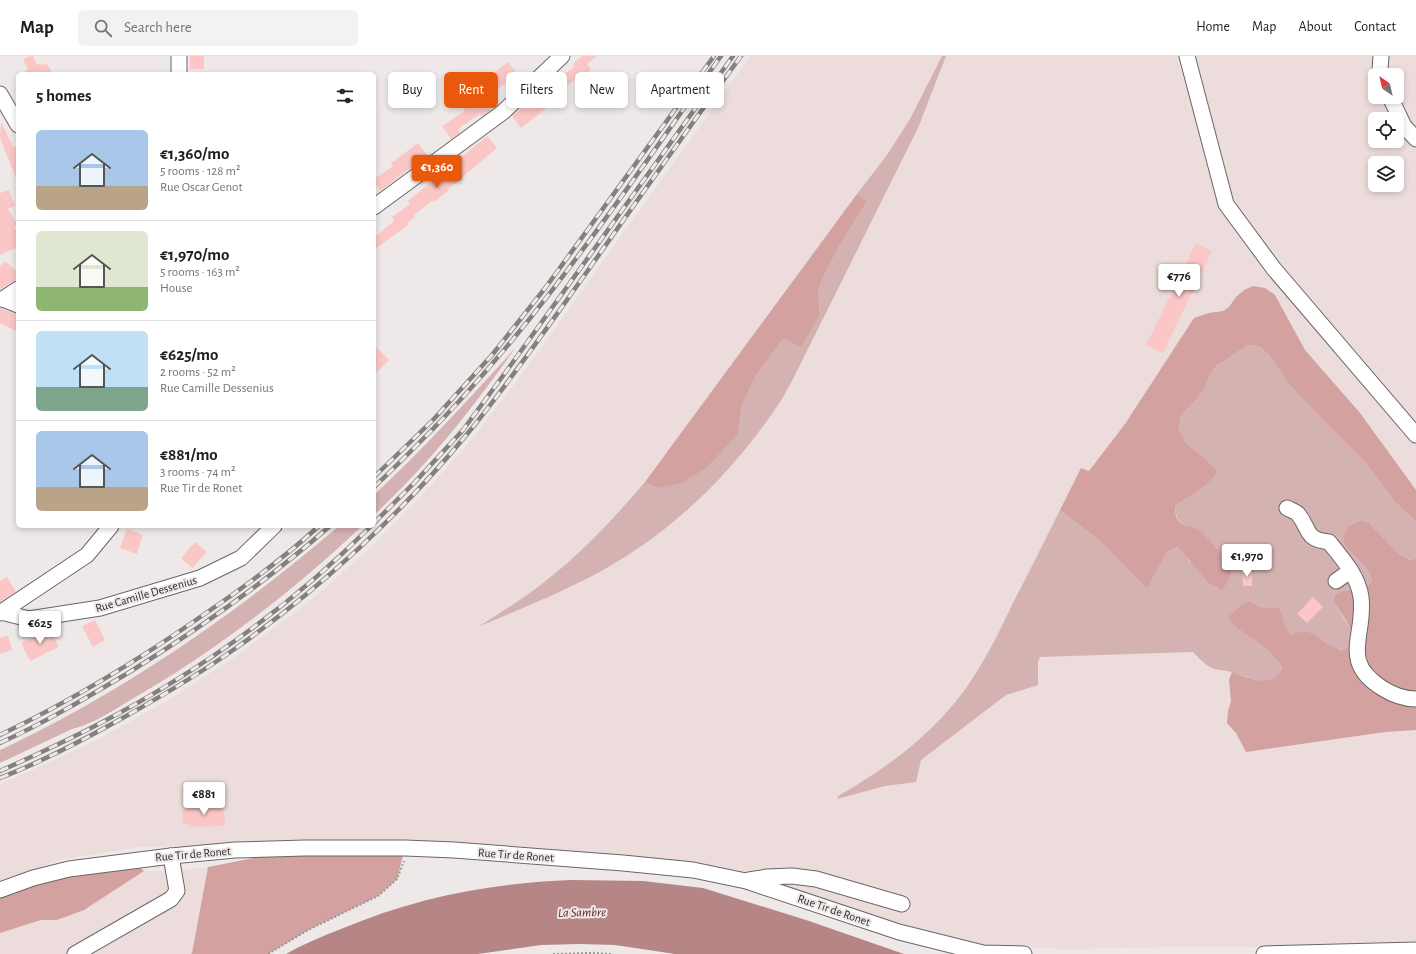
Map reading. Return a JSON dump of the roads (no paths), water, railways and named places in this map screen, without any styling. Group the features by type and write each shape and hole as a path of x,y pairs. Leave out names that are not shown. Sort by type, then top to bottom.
{"street":[{"path":"179,56 180,72"},
{"path":"376,206 503,112 562,56"},
{"path":"1187,56 1226,204 1274,269 1416,435"},
{"path":"1380,68 1381,56"},
{"path":"0,94 16,122"},
{"path":"1393,104 1404,126 1416,139"},
{"path":"2,299 16,290"},
{"path":"2,299 16,304"},
{"path":"1287,508 1296,513 1312,538 1319,541 1329,542 1350,571 1358,588 1361,598 1357,650 1361,670 1388,692 1402,698 1416,699"},
{"path":"1,613 86,555 110,528"},
{"name":"Rue Camille Dessenius","path":"1,613 29,619 100,608 200,578 241,558 272,528"},
{"path":"1336,581 1350,571"},
{"name":"Rue Tir de Ronet","path":"0,890 33,878 69,869 171,856 235,850 305,848 405,848 454,850 693,870 746,881 899,932 983,953 1024,954"},
{"path":"75,954 171,898 177,892 171,856"},
{"path":"746,881 766,877 792,876 816,879 902,904"},
{"path":"1264,954 1416,950"}],"water":[{"name":"La Sambre","path":"572,880 643,881 703,888 806,920 904,954 675,954 615,945 579,944 541,945 478,954 286,954 320,937 369,918 426,900 483,888 512,884"}],"railway":[{"path":"376,475 433,420 492,355 546,287 714,56"},
{"path":"376,485 455,406 536,310 575,261 721,56"},
{"path":"376,521 415,482 463,430 733,56"},
{"path":"0,778 49,757 97,732 156,699 210,666 298,601 388,521 443,463 498,395 741,56"},
{"path":"0,735 81,693 158,645 252,581 293,549 317,528"},
{"path":"0,743 81,701 181,639 232,604 282,566 328,528"},
{"path":"0,771 110,718 190,671 229,645 303,588 338,558 369,528"}]}
